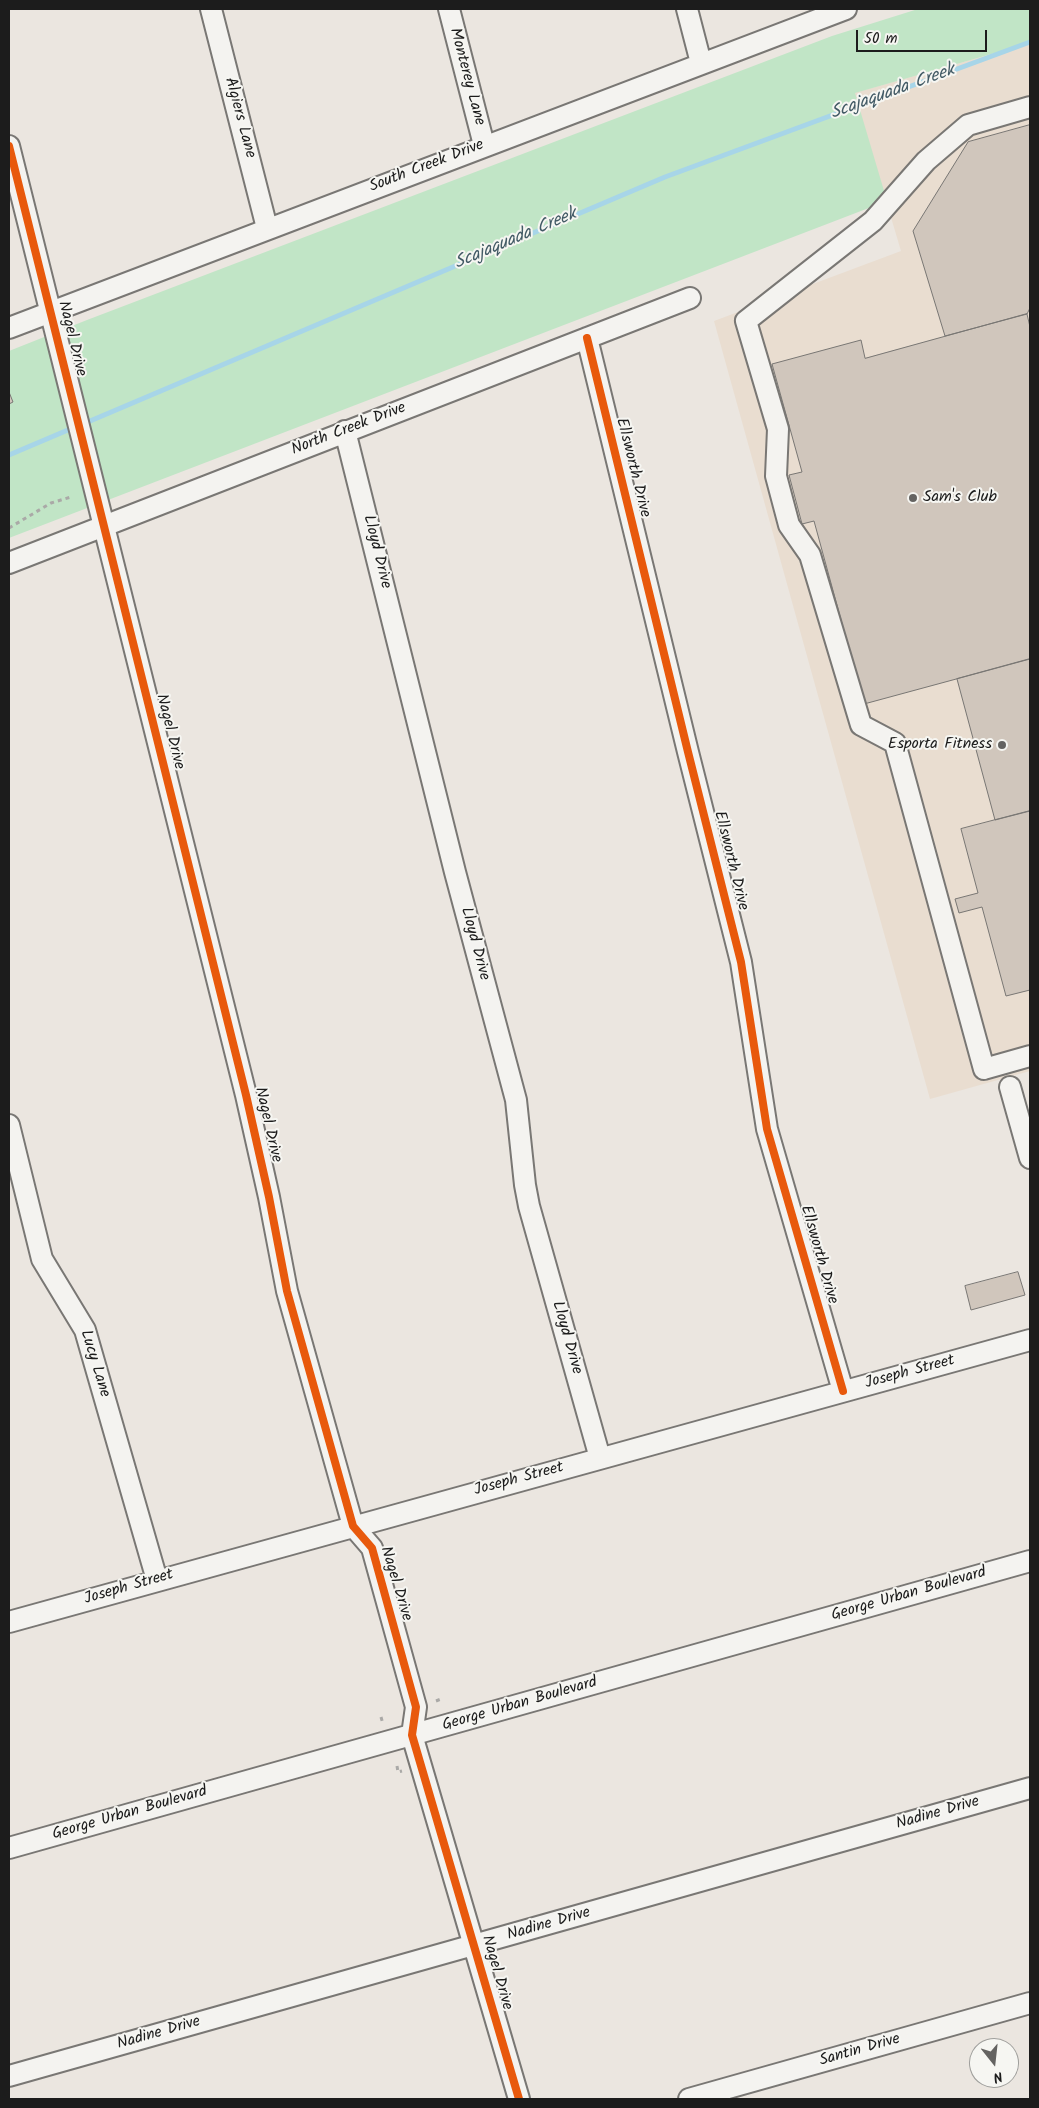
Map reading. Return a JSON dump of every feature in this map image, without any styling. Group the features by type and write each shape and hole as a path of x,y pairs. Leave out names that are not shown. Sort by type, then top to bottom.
{"street":[{"name":"Algiers Lane","path":"211,9 268,228"},
{"name":"Monterey Lane","path":"449,9 484,145"},
{"path":"687,9 701,63"},
{"name":"South Creek Drive","path":"9,328 484,145 846,9"},
{"path":"1030,107 968,125 926,161 873,221 746,320 778,429 776,476 789,525 810,555 862,725 895,743 984,1069 1030,1056"},
{"name":"Nagel Drive","path":"9,146 246,1095 287,1291 353,1526 372,1548 416,1707 412,1735 519,2099"},
{"name":"North Creek Drive","path":"9,562 104,527 345,431 690,298"},
{"name":"Ellsworth Drive","path":"587,338 741,962 767,1129 843,1391"},
{"name":"Lloyd Drive","path":"345,431 455,872 516,1100 529,1206 600,1458"},
{"path":"1010,1087 1030,1158"},
{"name":"Lucy Lane","path":"9,1125 42,1260 85,1330 157,1580"},
{"name":"Joseph Street","path":"9,1622 1030,1340"},
{"name":"George Urban Boulevard","path":"9,1848 1030,1562"},
{"name":"Nadine Drive","path":"9,2076 1030,1788"},
{"name":"Santin Drive","path":"689,2099 1030,2003"}],"path":[{"path":"9,528 51,503 71,497"},
{"path":"436,1701 441,1700"},
{"path":"381,1718 383,1724"},
{"path":"397,1766 398,1772 402,1770"}],"shaded area":[{"path":"1030,43 1030,1071 930,1099 714,321 901,251 854,93"}],"green space":[{"path":"918,9 1030,9 1030,43 855,93 887,201 9,538 9,351 832,36"}],"building":[{"path":"1030,125 1030,308 1027,314 945,336 913,231 968,142"},
{"name":"Sam's Club","path":"1027,314 1030,327 1030,659 864,704 814,521 802,524 789,475 802,472 772,364 861,340 865,358"},
{"path":"9,392 13,402 9,404"},
{"name":"Esporta Fitness","path":"1030,659 1030,811 995,820 957,679"},
{"path":"1030,811 1030,990 1006,996 982,907 959,913 955,899 978,893 961,829"},
{"path":"1018,1272 1025,1295 971,1310 965,1286"}],"waterway":[{"name":"Scajaquada Creek","path":"83,424 665,177 1030,42"},
{"name":"Scajaquada Creek","path":"9,455 75,427"}],"cycle path":[{"path":"9,146 246,1095 269,1197 287,1291 353,1526 372,1548 416,1707 412,1735 519,2099"},
{"path":"587,338 741,962 767,1129 843,1391"}],"place":[{"name":"Sam's Club","path":"913,498"},
{"name":"Esporta Fitness","path":"1002,745"}]}
